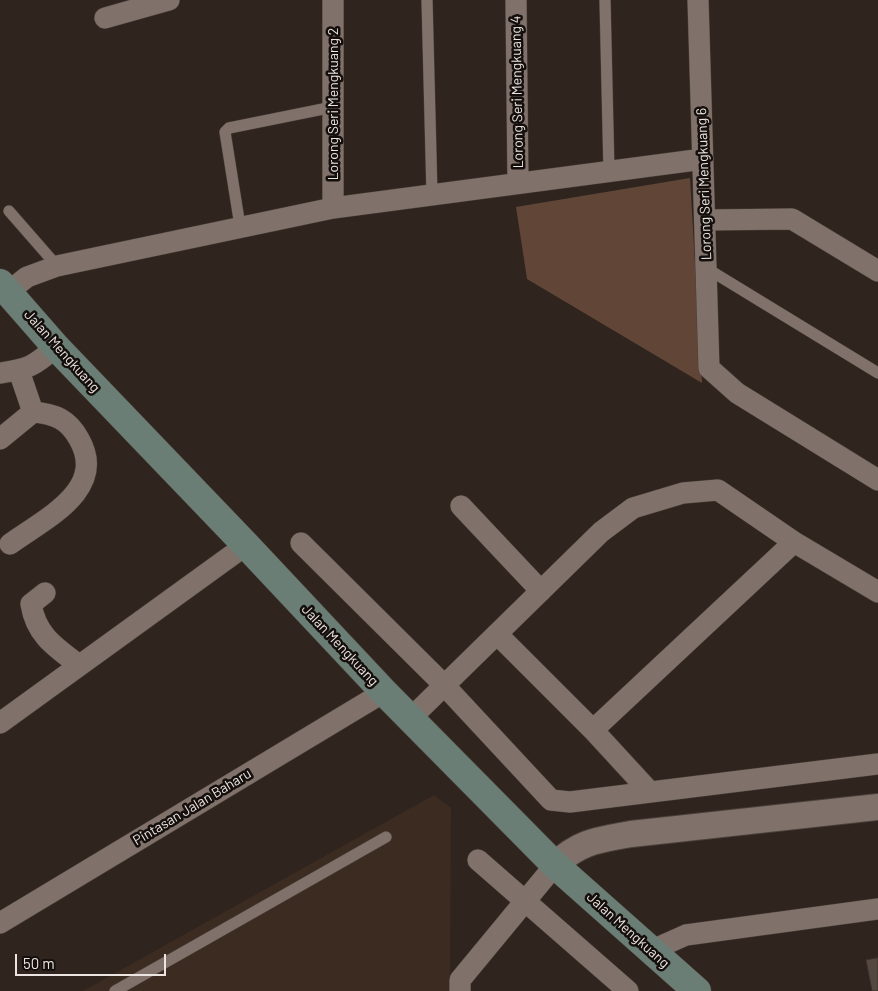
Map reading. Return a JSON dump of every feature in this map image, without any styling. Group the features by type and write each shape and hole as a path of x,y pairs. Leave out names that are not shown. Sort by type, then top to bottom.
{"main road":[{"name":"Jalan Mengkuang","path":"4,287 56,347 246,544 384,692 555,865 697,991"}],"street":[{"path":"105,18 169,0"},
{"name":"Lorong Seri Mengkuang 2","path":"333,0 333,208"},
{"name":"Lorong Seri Mengkuang 4","path":"516,0 518,184"},
{"name":"Lorong Seri Mengkuang 6","path":"698,0 710,368 737,394 878,480"},
{"path":"4,287 57,266 240,226 333,208 703,159"},
{"path":"705,220 792,219 878,271"},
{"path":"33,412 10,372 40,360 56,347"},
{"path":"0,439 33,412 52,414 64,420 84,449 88,462 82,485 68,503 10,544"},
{"path":"411,718 601,532 633,508 683,492 718,490 794,542 878,592"},
{"path":"461,506 541,591"},
{"path":"593,730 794,542"},
{"path":"301,543 444,685 551,800 570,802 878,764"},
{"path":"4,715 80,666 246,544"},
{"path":"45,594 31,604 34,622 52,644 80,666"},
{"path":"497,634 593,730 650,792"},
{"name":"Pintasan Jalan Baharu","path":"0,923 384,692"},
{"path":"464,987 526,902 555,865 570,851 592,842 624,836 878,807"},
{"path":"478,860 628,991"},
{"path":"650,951 686,935 878,908"}],"lane":[{"path":"427,0 432,195"},
{"path":"605,0 609,172"},
{"path":"240,226 225,132 229,128 333,107"},
{"path":"9,211 57,266"},
{"path":"706,268 878,373"},
{"path":"115,991 386,837"}],"shaded area":[{"path":"690,178 702,383 527,279 516,207"},
{"path":"434,795 451,808 450,991 83,991"}],"building":[{"path":"878,958 878,991 872,991 866,960"}]}
